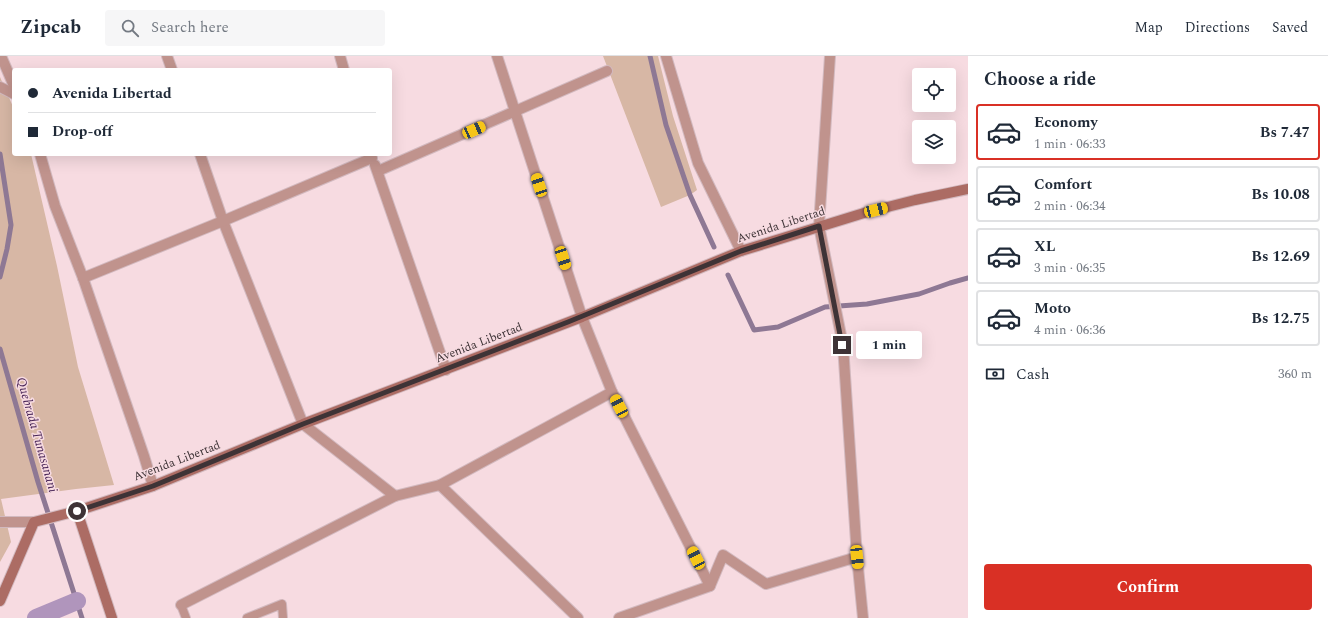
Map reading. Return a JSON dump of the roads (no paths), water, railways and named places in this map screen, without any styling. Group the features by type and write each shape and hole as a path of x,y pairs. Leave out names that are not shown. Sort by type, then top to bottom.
{"main road":[{"name":"Avenida Libertad","path":"34,522 77,511 153,486 303,424 582,317 741,251 864,213 915,200 968,190"},
{"path":"77,511 112,618"},
{"path":"0,601 34,522"}],"street":[{"path":"1,56 12,81"},
{"path":"167,56 171,68"},
{"path":"340,56 343,68"},
{"path":"497,56 582,317 612,392 710,586"},
{"path":"666,56 698,163 741,251"},
{"path":"830,56 819,226 842,345 862,618"},
{"path":"378,171 607,71"},
{"path":"0,87 12,93"},
{"path":"41,156 55,206 83,278 153,486"},
{"path":"201,156 223,221 303,424 396,496"},
{"path":"83,278 223,221 371,156 378,171 446,370"},
{"path":"181,605 396,496 440,485 612,392"},
{"path":"440,485 578,618"},
{"name":"Avenida Libertad","path":"0,522 34,522"},
{"path":"619,618 710,586 723,555 766,584 857,557"}],"lane":[{"path":"247,618 282,604 283,618"},
{"path":"181,605 186,618"}],"waterway":[{"path":"650,56 666,125 690,195 714,247"},
{"name":"Quebrada Tunasanani","path":"0,154 11,225 0,277"},
{"path":"728,275 754,330 778,327 825,307 867,304 919,294 968,278"},
{"name":"Quebrada Tunasanani","path":"0,349 38,482 82,618"},
{"path":"36,618 77,601"}]}
